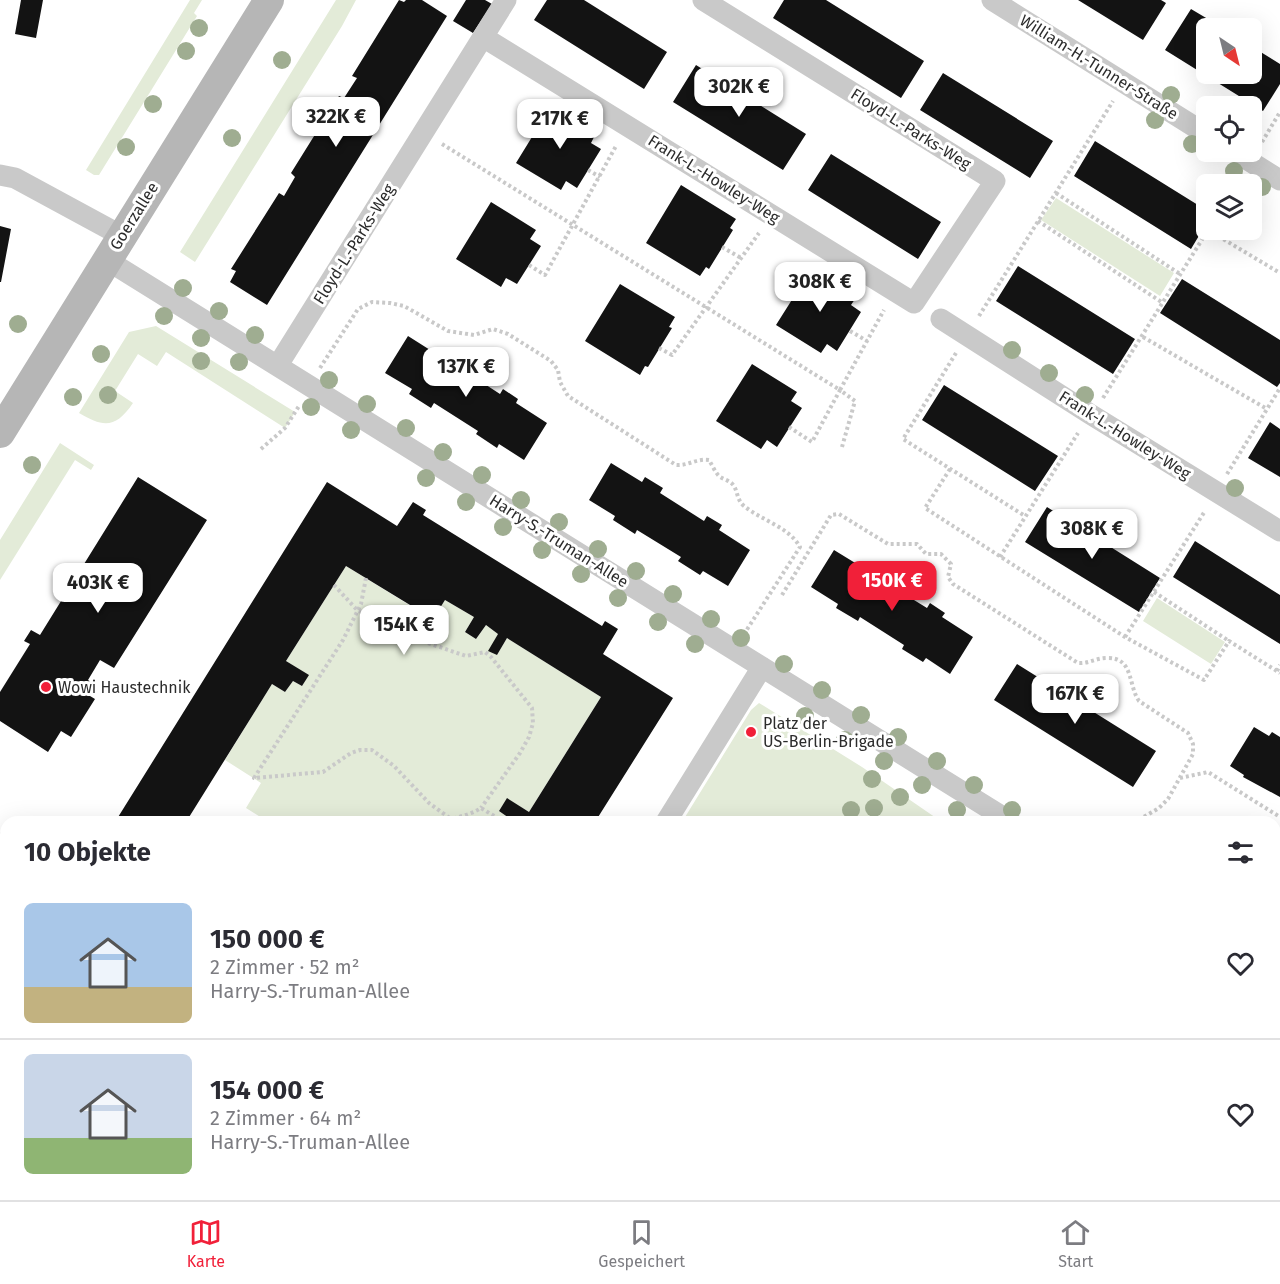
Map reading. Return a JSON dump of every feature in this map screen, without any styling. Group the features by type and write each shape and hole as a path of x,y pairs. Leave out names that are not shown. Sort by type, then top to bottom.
{"main road":[{"name":"Goerzallee","path":"0,433 268,0"}],"street":[{"name":"Floyd-L.-Parks-Weg","path":"278,366 506,0"},
{"name":"Floyd-L.-Parks-Weg","path":"703,0 995,181 914,303"},
{"name":"William-H.-Tunner-Straße","path":"992,0 1196,128"},
{"name":"Frank-L.-Howley-Weg","path":"483,37 914,303"},
{"path":"1251,162 1280,180"},
{"name":"Harry-S.-Truman-Allee","path":"0,175 15,178 278,366 1001,816"},
{"name":"Frank-L.-Howley-Weg","path":"941,319 1280,531"},
{"path":"670,816 762,667"}],"path":[{"path":"1024,516 903,439 1113,100"},
{"path":"1262,141 1280,112"},
{"path":"529,265 545,275 614,151 625,124"},
{"path":"423,133 855,401 842,447"},
{"path":"588,170 600,177"},
{"path":"1056,193 1180,274"},
{"path":"659,348 672,355 772,215"},
{"path":"1038,221 1163,303"},
{"path":"1225,240 1280,273"},
{"path":"722,247 741,258"},
{"path":"789,428 812,442 894,291"},
{"path":"261,449 285,428 349,320 358,309 372,302 404,306 448,332 474,335 493,330 508,334 551,361 558,370 560,382 568,396 676,465 684,466 702,459 709,460 720,476 729,480 735,488 738,500 744,507 776,525 798,542 800,547 734,649"},
{"path":"849,331 867,341"},
{"path":"1143,337 1267,410"},
{"path":"950,469 925,508 1125,637 1204,680 1229,641"},
{"path":"782,595 831,515 839,514 888,544 917,544 927,554 941,554 951,564 948,577 953,584 1078,663 1086,664 1104,658 1119,661 1127,667 1133,683 1134,695 1188,733 1193,744 1193,754 1168,799 1159,808 1145,816"},
{"path":"366,578 358,610 343,640 254,778 322,772 351,753 372,750 394,766 429,803 447,816"},
{"path":"333,585 358,610 386,617 416,639 466,656 484,652 491,657 532,708 533,723 529,737 481,808 473,814 464,816"},
{"path":"1154,592 1278,672 1280,665"},
{"path":"1180,778 1208,772 1278,816"},
{"path":"481,808 494,816"}],"green space":[{"path":"190,0 202,0 194,13 197,16 99,175 94,175 86,170"},
{"path":"336,0 356,0 195,262 180,252"},
{"path":"1056,198 1174,273 1160,296 1041,220"},
{"path":"156,326 295,412 285,428 166,352 157,366 138,354 115,391 133,403 121,417 109,423 103,423 79,413 129,332"},
{"path":"60,443 94,465 91,470 75,460 0,580 0,540"},
{"path":"346,566 432,619 445,600 474,617 465,632 476,639 486,625 498,634 489,651 497,655 507,638 601,697 529,812 507,799 499,811 506,816 259,816 246,808 261,783 225,760 272,684 285,692 293,681 302,686 308,675 286,661"},
{"path":"1157,598 1225,642 1211,664 1143,621"},
{"name":"Platz der US-Berlin-Brigade","path":"759,703 862,767 933,816 686,816 751,710"}],"building":[{"path":"21,0 43,0 36,38 15,34"},
{"path":"399,0 404,2 422,0 447,16 267,305 230,282 236,271 231,269 279,193 284,196 295,177 291,173 339,96 344,98 357,78 352,76"},
{"path":"466,0 485,0 492,4 473,33 453,21"},
{"path":"547,0 584,0 667,52 644,89 534,20"},
{"path":"784,0 826,0 924,61 901,98 773,18"},
{"path":"1078,0 1161,0 1166,3 1143,40"},
{"path":"1191,9 1206,18 1196,18 1196,69 1165,50"},
{"path":"1262,53 1280,64 1280,84 1263,111 1262,96 1239,96 1220,84 1262,84"},
{"path":"696,65 806,134 783,170 673,102"},
{"path":"943,73 1053,141 1030,178 920,110"},
{"path":"551,106 596,133 591,143 601,149 577,188 566,181 561,190 516,163"},
{"path":"1095,141 1196,204 1196,240 1191,249 1074,176"},
{"path":"831,154 941,222 918,259 808,190"},
{"path":"681,185 736,219 730,228 733,230 709,269 706,267 700,276 646,243"},
{"path":"491,202 536,230 530,239 541,246 517,284 506,278 501,287 456,259"},
{"path":"0,226 11,229 1,282 0,282"},
{"path":"1018,266 1135,339 1113,374 996,301"},
{"path":"812,268 857,296 851,305 861,312 837,351 827,344 821,353 776,325"},
{"path":"1182,279 1280,340 1280,383 1277,387 1160,313"},
{"path":"620,284 675,317 669,327 672,328 648,367 645,366 640,375 585,341"},
{"path":"408,336 438,355 441,351 459,362 457,366 500,394 503,389 518,399 516,403 547,423 524,460 499,444 497,448 476,434 478,431 434,403 431,408 409,394 412,389 385,373"},
{"path":"752,364 797,392 791,401 802,408 777,447 767,440 761,449 716,421"},
{"path":"944,385 1058,456 1035,491 922,420"},
{"path":"1270,422 1280,429 1280,477 1248,458"},
{"path":"611,463 642,482 645,477 663,488 660,493 704,521 707,516 722,525 719,530 750,550 728,586 703,571 700,575 678,561 681,557 637,530 635,534 613,520 615,516 589,500"},
{"path":"138,477 207,520 114,668 100,660 88,680 91,682 85,693 95,699 71,737 61,731 48,752 0,721 0,692 30,644 24,641 31,630 40,635"},
{"path":"327,482 397,526 413,502 426,510 423,515 602,626 605,621 618,629 603,654 673,698 599,816 506,816 499,811 507,798 529,812 601,697 507,638 497,655 488,651 498,634 486,625 476,639 465,632 474,617 445,600 433,619 346,566 286,661 309,675 302,686 293,681 285,692 272,684 190,816 119,816"},
{"path":"1047,507 1160,578 1139,612 1025,542"},
{"path":"1195,541 1280,595 1280,644 1173,577"},
{"path":"834,550 865,569 867,565 886,576 883,581 927,608 930,603 945,613 942,617 973,637 950,674 926,658 923,662 902,649 904,645 860,617 858,621 836,608 838,604 811,587"},
{"path":"1017,664 1156,751 1133,787 994,700"},
{"path":"1254,727 1269,736 1272,732 1280,737 1280,797 1243,777 1244,775 1230,766"}],"place":[{"name":"Wowi Haustechnik","path":"46,687"},
{"name":"Platz der US-Berlin-Brigade","path":"751,732"}]}
